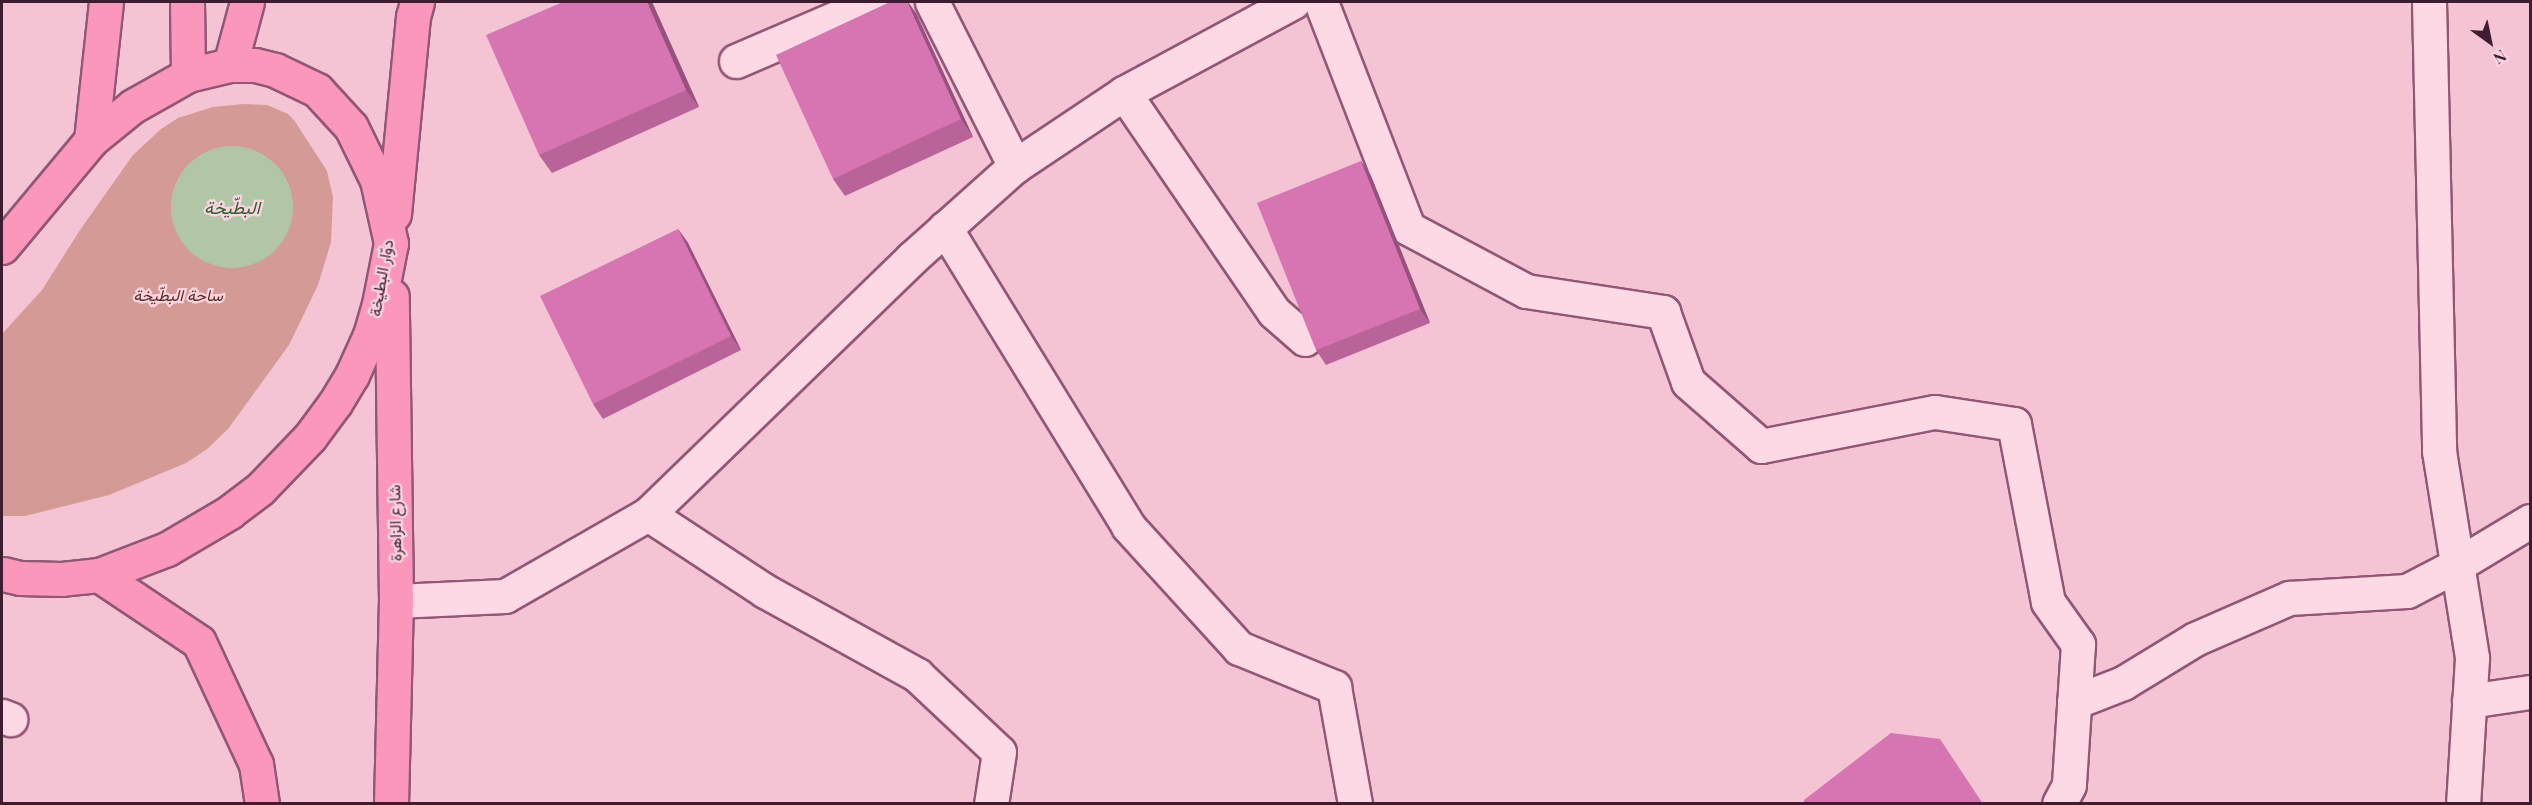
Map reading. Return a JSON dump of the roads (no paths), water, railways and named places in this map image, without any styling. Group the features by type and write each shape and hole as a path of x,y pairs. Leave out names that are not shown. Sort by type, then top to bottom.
{"main road":[{"path":"91,140 106,2"},
{"path":"187,2 188,75"},
{"path":"230,65 247,2"},
{"path":"391,243 412,17 417,2"},
{"name":"دوّار البطيخة","path":"2,246 91,140 133,106 188,75 230,65 255,64 275,70 317,90 336,108 351,127 377,180 391,243 379,304 370,335 341,394 310,437 260,489 230,512 167,549 99,575 62,579 20,578 2,574"},
{"name":"شارع الزاهرة","path":"391,243 396,601 391,804"},
{"path":"99,575 199,642 256,764 262,804"}],"street":[{"path":"736,61 873,2"},
{"path":"932,2 1015,166"},
{"path":"396,601 505,596 648,513 945,228 1015,166 1124,93 1293,2"},
{"path":"1321,2 1408,228 1526,291 1663,312 1688,382 1761,446 1935,412 2014,424 2048,602 2078,644 2069,785 2059,804"},
{"path":"2429,2 2439,451 2472,657 2463,804"},
{"path":"1124,93 1274,312 1305,339"},
{"path":"945,228 1128,526 1239,648 1334,687 1355,804"},
{"path":"648,513 765,591 916,675 999,752 991,804"},
{"path":"2074,702 2123,683 2195,639 2289,598 2407,591 2457,565 2530,521"},
{"path":"2469,701 2530,692"}],"water":[{"name":"البطّيخة","path":"232,146 255,151 266,156 275,164 283,173 288,184 293,207 288,230 283,241 275,250 266,258 255,263 232,268 209,263 198,258 189,250 181,241 176,230 171,207 176,184 181,173 189,164 198,156 209,151"}],"park label":[{"name":"ساحة البطّيخة","path":"178,295"}]}
